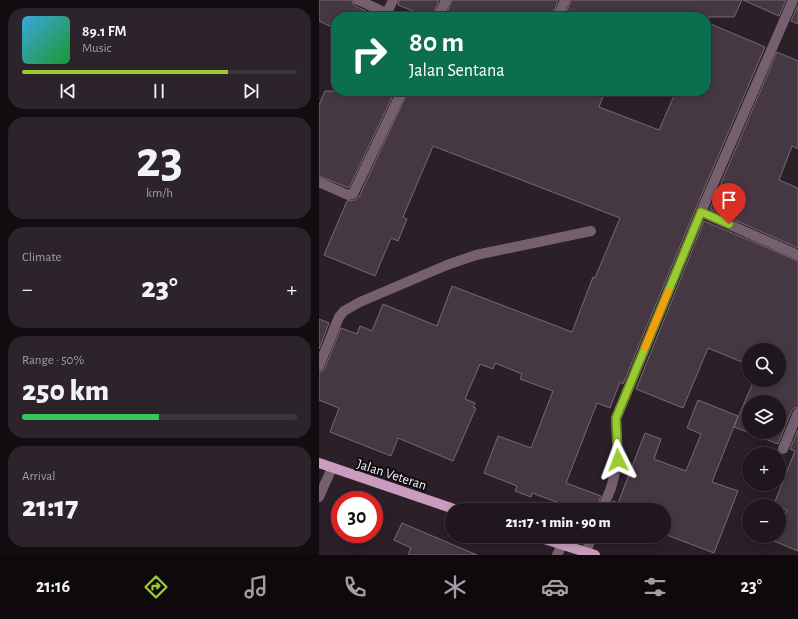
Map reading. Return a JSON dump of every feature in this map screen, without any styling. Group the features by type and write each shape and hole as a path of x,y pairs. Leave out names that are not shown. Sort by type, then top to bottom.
{"main road":[{"name":"Jalan Veteran","path":"319,463 445,506"},
{"path":"556,543 591,553"}],"street":[{"path":"359,0 385,12"},
{"path":"391,12 393,0"},
{"path":"440,12 446,0"},
{"path":"560,12 565,0"},
{"path":"605,503 611,488 618,460 616,418 701,212 793,0"},
{"path":"319,182 348,195 353,194 400,96"},
{"path":"701,212 798,256"},
{"path":"319,366 339,317 344,311 359,302 476,255 591,231"},
{"path":"784,447 798,413"},
{"path":"319,497 332,468"},
{"path":"591,553 592,543"},
{"path":"557,555 562,545"}],"building":[{"path":"319,0 352,0 355,6 368,12 331,12 331,27 319,21"},
{"path":"399,0 439,0 434,12 416,12 398,5"},
{"path":"452,0 558,0 554,12 447,12"},
{"path":"571,0 742,0 734,17 711,17 711,12 567,12"},
{"path":"743,0 786,0 779,16"},
{"path":"798,5 798,24 791,21"},
{"path":"711,24 765,47 695,210 623,384 620,382 610,408 597,403 566,483 601,496 598,503 559,503 532,493 531,497 515,491 517,486 484,473 498,436 531,448 553,391 520,379 522,374 495,363 493,369 480,364 465,399 475,403 473,407 476,408 453,461 398,438 391,456 330,432 339,408 319,400 319,372 323,371 325,368 341,328 357,334 360,326 372,331 383,304 437,326 452,286 572,332 593,277 595,278 620,218 433,146 403,217 407,219 398,241 391,238 375,276 324,255 347,201 355,200 359,197 406,96 603,96 599,107 659,130 674,96 711,96"},
{"path":"777,52 798,61 798,149 792,146 779,180 798,188 798,248 710,209"},
{"path":"325,91 331,91 331,96 393,96 349,188 319,176 319,105"},
{"path":"704,221 798,261 798,407 792,410 786,425 786,395 748,395 751,387 786,387 786,343 742,343 742,362 708,348 683,408 636,389"},
{"path":"319,319 329,323 319,349"},
{"path":"698,400 738,416 712,482 738,491 714,553 671,537 671,503 618,503 645,433 661,439 654,459 686,471 701,434 687,428"},
{"path":"742,408 742,430 734,427"},
{"path":"798,430 798,551 779,543 786,543 787,510 786,499 776,499 779,491 786,491 786,474 795,451 790,449"},
{"path":"765,439 780,439 778,444"},
{"path":"402,523 445,541 445,543 449,543 477,555 408,555 411,548 394,540"}],"slow traffic":[{"path":"645,347 668,292"}],"route":[{"path":"618,460 616,418 701,212 729,224"}]}
